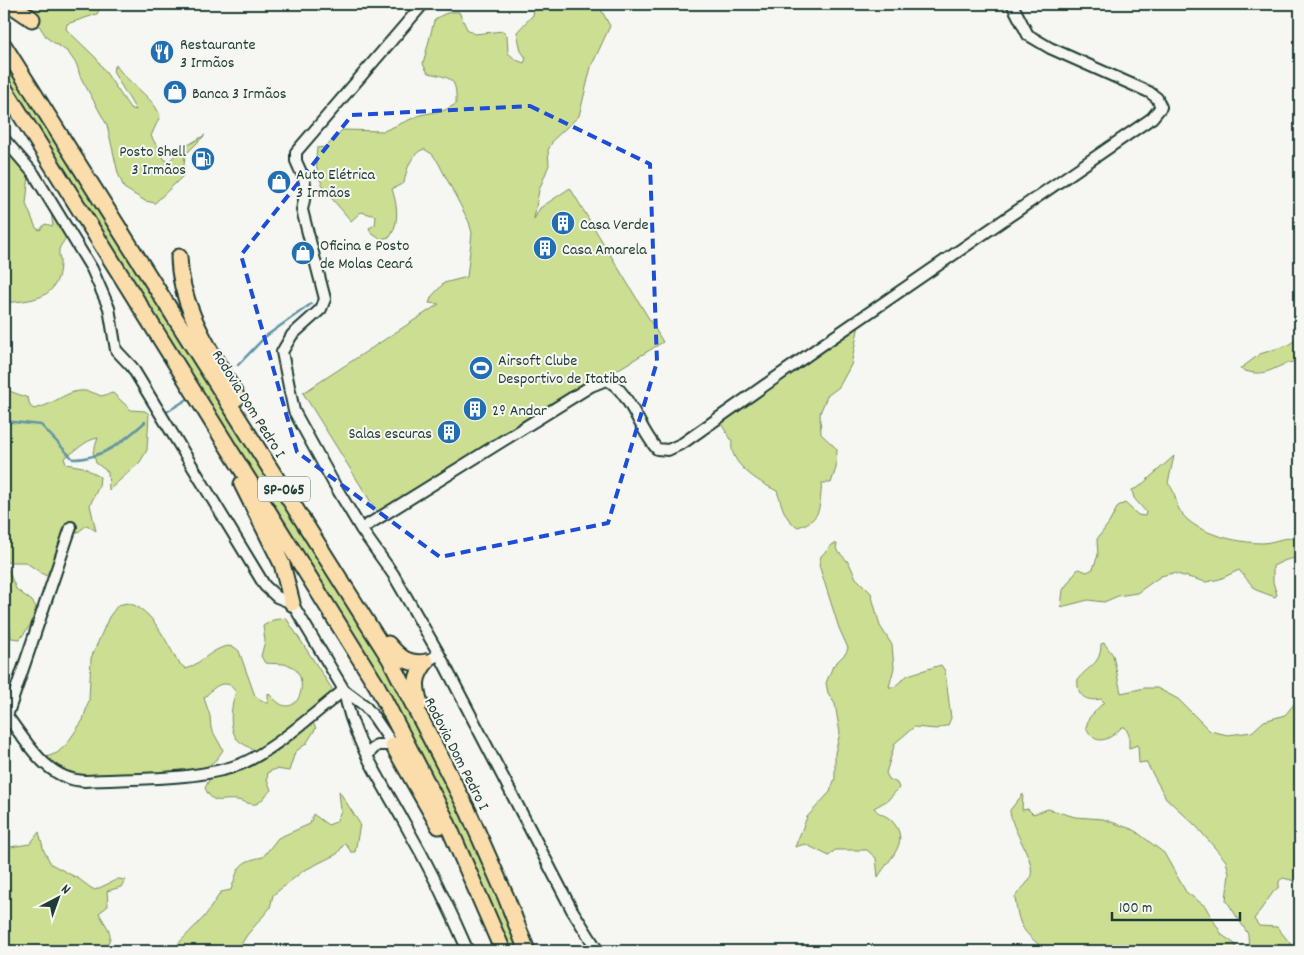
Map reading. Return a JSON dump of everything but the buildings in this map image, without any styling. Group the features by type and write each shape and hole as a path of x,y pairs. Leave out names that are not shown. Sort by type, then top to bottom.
{"highway":[{"path":"10,4 32,19"},
{"name":"Rodovia Dom Pedro I","path":"4,46 390,659 468,811 506,897 527,951"},
{"name":"SP-065","path":"4,88 377,686 446,818 501,945"},
{"path":"179,256 182,290 195,320 296,508"},
{"path":"191,385 273,544 287,580 292,603"},
{"path":"356,606 400,657 410,663 433,658"},
{"path":"428,730 415,687 416,676 433,658"},
{"path":"392,745 501,945"}],"street":[{"path":"423,4 305,139 295,157 304,179 306,190 302,210 325,299 321,309 292,335 282,352 284,367 294,411 361,529 393,574 433,658 572,910 598,951"},
{"path":"361,529 591,386 606,380 615,383 623,393 646,437 657,449 668,450 683,444 822,345 1152,118 1160,107 1157,98 1149,92 1050,48 1028,36 1012,4"},
{"path":"4,139 34,174 92,269 109,308 116,350 132,367 265,586 277,597 292,603 344,690 348,715 367,755 428,865 468,951"},
{"path":"71,527 7,716 42,761 54,772 68,779 85,781 203,774 223,770 260,753 344,690"},
{"path":"344,690 364,705 392,745"},
{"path":"367,755 377,745 392,745"}],"highlighted area":[{"path":"530,106 650,164 657,362 608,523 440,557 297,452 241,255 352,115"}],"green space":[{"path":"16,4 102,4 97,14 67,24 66,29 96,58 130,108 136,110 115,75 113,70 116,65 157,109 160,116 151,136 165,160 169,161 183,148 205,135 185,155 183,176 155,203 145,201 124,188 118,173 107,125 80,76 77,65 68,52 47,38 33,16"},
{"path":"535,4 598,4 610,26 591,67 579,116 554,139 548,150 549,165 539,190 534,219 540,208 570,188 663,342 379,515 303,393 439,304 429,303 432,296 444,283 467,277 472,233 469,222 438,162 432,154 424,149 412,158 404,183 392,189 396,207 395,225 390,237 380,239 371,233 369,228 375,225 376,216 361,212 351,221 325,189 317,171 317,148 326,147 342,130 384,131 420,115 445,110 456,104 454,84 448,78 428,73 423,64 434,21 446,13 459,12 467,29 475,34 503,31 507,35 508,53 516,60 524,63 526,58 521,51 517,32 533,15"},
{"path":"4,56 387,668 469,828 521,951 509,951 283,522 4,78"},
{"path":"4,147 15,152 29,175 26,204 36,228 40,230 45,224 53,226 51,212 66,237 59,250 58,277 49,292 33,299 4,303"},
{"path":"860,320 851,365 839,387 827,396 820,413 821,434 837,449 836,468 831,483 822,483 820,505 816,516 806,524 798,527 787,516 777,491 762,483 740,465 732,449 732,441 723,427 722,417 811,345"},
{"path":"1300,337 1300,361 1291,362 1258,373 1240,369 1260,354 1288,345"},
{"path":"4,389 28,398 30,406 34,409 74,392 82,391 101,396 113,393 131,410 145,411 149,414 147,450 140,462 109,490 108,472 96,463 93,452 98,438 88,441 64,458 66,464 83,467 100,477 99,486 90,505 96,531 87,525 77,533 71,531 46,576 25,562 5,562 16,589 32,601 36,607 31,624 20,639 11,638 10,627 4,619"},
{"path":"1174,456 1168,483 1174,492 1178,507 1192,524 1215,535 1253,543 1263,543 1285,538 1300,540 1300,557 1286,560 1273,566 1273,582 1277,595 1275,597 1256,590 1239,570 1220,579 1206,582 1173,573 1161,576 1137,593 1118,596 1104,602 1088,600 1061,607 1063,590 1077,570 1087,572 1093,569 1098,555 1097,539 1109,523 1118,506 1125,503 1138,515 1145,516 1146,512 1134,498 1132,490 1139,487"},
{"path":"833,544 837,544 836,549 849,563 856,578 871,593 880,626 892,645 894,668 889,687 894,687 908,675 941,665 945,671 951,718 948,725 937,729 914,727 895,743 886,773 889,779 897,783 899,788 888,800 874,808 877,812 890,819 897,827 900,835 897,849 878,877 876,858 867,850 835,850 829,856 805,844 795,847 807,817 830,792 835,778 835,753 840,733 835,704 828,693 826,683 833,666 846,653 848,648 839,628 819,565 821,556"},
{"path":"127,603 136,606 151,619 158,627 179,663 186,669 220,648 233,647 239,651 255,696 268,704 268,693 280,704 287,706 293,704 298,699 301,692 300,677 296,670 289,665 265,663 261,656 265,641 263,626 273,620 286,618 334,692 311,719 316,728 306,744 295,752 289,771 276,769 268,772 267,779 271,790 258,803 253,804 238,800 215,800 211,798 205,788 209,780 255,754 252,749 239,741 234,734 231,716 236,692 230,685 226,684 219,685 204,698 210,716 211,728 223,750 210,765 196,769 158,773 89,775 62,772 44,758 57,753 66,745 83,720 89,700 91,658 109,617 118,605"},
{"path":"1104,643 1113,655 1121,693 1145,688 1157,688 1178,699 1210,731 1228,735 1252,732 1264,721 1285,715 1300,697 1300,885 1295,881 1283,878 1279,881 1279,887 1254,919 1259,926 1277,927 1293,947 1300,951 1249,951 1248,934 1226,900 1229,873 1226,861 1197,827 1166,798 1146,762 1139,763 1138,745 1129,748 1129,735 1125,727 1122,727 1113,735 1103,740 1098,740 1090,734 1086,727 1089,718 1104,702 1101,699 1091,700 1080,694 1078,679 1096,661 1101,644"},
{"path":"339,791 360,824 355,852 351,852 345,843 337,854 303,871 273,895 270,908 247,935 237,951 171,951 205,916 221,892 231,890 240,867 248,861 263,857 278,838 310,824 313,814 328,825 336,822 341,811"},
{"path":"1023,794 1022,810 1028,809 1033,814 1048,809 1075,817 1103,819 1134,830 1164,853 1186,892 1205,906 1222,935 1235,944 1237,951 1046,951 1023,929 1018,916 1015,897 1029,881 1031,871 1027,854 1014,827 1010,810"},
{"path":"39,832 44,851 51,864 79,879 91,888 95,890 118,879 126,880 121,887 107,891 108,906 99,913 110,932 109,941 102,951 4,951 4,850 10,847 30,844"}],"waterway":[{"path":"238,365 266,336 311,304"},
{"path":"165,413 186,400"},
{"path":"4,421 41,425 73,459 94,456 112,448 145,422"}],"place":[{"name":"Restaurante 3 Irmãos","path":"162,52"},
{"name":"Banca 3 Irmãos","path":"175,92"},
{"name":"Posto Shell 3 Irmãos","path":"203,159"},
{"name":"Auto Elétrica 3 Irmãos","path":"279,182"},
{"name":"Casa Verde","path":"563,223"},
{"name":"Casa Amarela","path":"545,248"},
{"name":"Oficina e Posto de Molas Ceará","path":"303,253"},
{"name":"Airsoft Clube Desportivo de Itatiba","path":"481,368"},
{"name":"2º Andar","path":"475,409"},
{"name":"Salas escuras","path":"449,432"}]}
